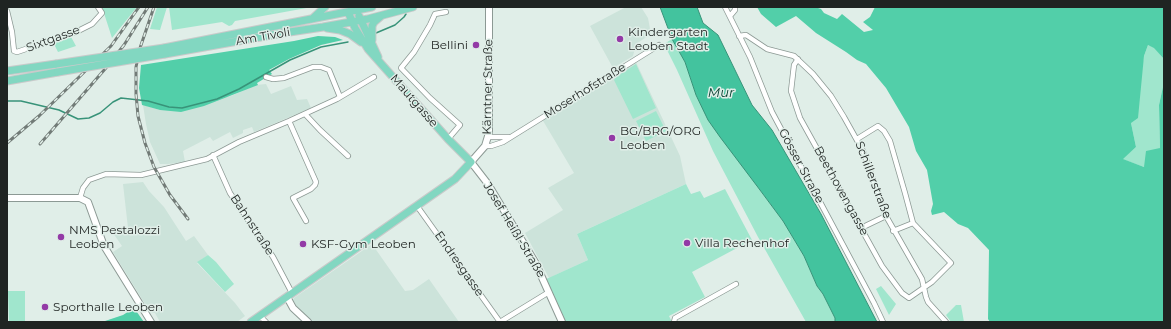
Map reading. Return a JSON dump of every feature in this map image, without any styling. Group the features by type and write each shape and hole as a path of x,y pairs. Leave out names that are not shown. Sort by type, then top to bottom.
{"main road":[{"path":"312,19 325,7"},
{"name":"Am Tivoli","path":"164,51 312,19 351,9 372,7"},
{"name":"Am Tivoli","path":"164,51 323,27 354,25 413,7"},
{"name":"Kärntner Straße","path":"471,162 485,146 488,138 489,7"},
{"name":"Mautgasse","path":"351,9 362,23 381,62"},
{"name":"Mautgasse","path":"351,9 354,25 365,44 448,139 471,162"},
{"path":"373,47 372,26 374,22 383,15"},
{"path":"323,27 340,30 350,34 365,44"},
{"path":"7,71 164,51"},
{"path":"7,81 164,51"},
{"path":"251,322 455,179 471,162"},
{"name":"Josef Heißl-Straße","path":"471,162 488,184 527,248 544,280 562,322"},
{"path":"7,198 80,198 86,200 91,206 97,230 104,246 151,322"},
{"path":"290,295 294,308 308,322"}],"street":[{"name":"Sixtgasse","path":"7,11 12,32 14,51 17,52 87,27 92,24 102,13 98,7"},
{"name":"Gösser Straße","path":"725,7 750,57 772,112 883,322"},
{"path":"730,16 735,10 735,7"},
{"name":"Mautgasse","path":"446,12 435,14 414,52 401,68 430,98 460,125 448,139"},
{"name":"Schillerstraße","path":"739,36 746,35 767,49 786,53 798,58 831,96 857,139 868,163 886,216 893,231 922,279 928,302 946,322"},
{"name":"Moserhofstraße","path":"485,146 499,144 660,45"},
{"name":"Beethovengasse","path":"798,58 794,65 791,91 800,118 882,266 902,293 909,298 925,288"},
{"path":"266,77 273,80 284,78 313,67 321,67 329,70 340,97"},
{"path":"80,198 80,194 85,184 89,180 106,174 142,175 206,159 239,142 305,114 340,97 374,77"},
{"path":"305,114 348,156"},
{"path":"289,121 316,182 311,189 293,198 306,221"},
{"path":"857,139 878,126 880,127 890,141 913,223 953,265 925,288"},
{"name":"Moserhofstraße","path":"488,138 511,137"},
{"name":"Bahnstraße","path":"213,155 230,193 273,257 290,295"},
{"name":"Endresgasse","path":"417,206 500,322"},
{"path":"861,228 886,216"},
{"path":"893,231 913,223"},
{"path":"674,322 675,318 736,284"},
{"path":"500,322 549,292"},
{"path":"260,316 266,322"}],"shaded area":[{"path":"102,7 137,7 112,38"},
{"path":"157,7 167,7 160,30 150,29"},
{"path":"169,7 312,7 235,21 229,26 222,22 172,30"},
{"name":"Kindergarten Leoben Stadt","path":"626,7 641,7 648,18 651,34 636,44 633,56 613,68 590,26"},
{"path":"757,7 815,7 837,19 842,14 864,32 873,30 863,22 870,17 875,7 1164,7 1164,59 1154,48 1148,45 1144,56 1138,118 1131,123 1136,147 1123,159 1144,167 1146,151 1160,148 1159,105 1164,82 1164,322 990,322 988,319 989,250 968,228 958,224 944,212 932,215 931,211 933,204 927,170 916,151 909,127 886,88 866,64 857,60 816,33 796,16 776,27 761,14"},
{"path":"70,35 76,46 58,52 53,42"},
{"path":"318,36 335,37 343,40 321,45 289,59 269,70 272,74 257,83 258,85 204,106 181,112 160,110 142,105 139,88 141,65"},
{"path":"672,39 685,62 696,95 762,193 783,221 804,256 817,286 823,294 835,318 835,322 806,322 758,237 713,151 664,44"},
{"path":"1148,45 1154,47 1164,59 1164,82 1159,105 1160,148 1144,167 1122,159 1136,147 1131,123 1144,56"},
{"name":"BG/BRG/ORG Leoben","path":"635,60 680,156 686,184 577,234 588,260 549,278 525,233 563,210 548,188 574,173 542,119"},
{"path":"636,64 656,108 633,119 614,80 616,77"},
{"path":"266,84 271,94 291,86 297,100 307,99 311,108 254,132 252,127 243,130 243,133 233,138 230,132 213,141 210,137 183,151 185,162 160,164 150,142 143,105 160,110 231,96 256,85"},
{"path":"656,111 666,131 646,141 636,121"},
{"path":"143,182 164,207 186,241 194,236 208,255 197,263 235,303 245,316 237,322 160,322 155,313 150,312 113,252 122,246 113,233 128,228 123,184"},
{"path":"686,184 691,194 700,191 704,198 725,189 752,240 692,272 705,297 669,316 672,322 562,322 544,280 588,260 577,234"},
{"path":"372,244 405,291 413,290 429,279 459,322 313,322 297,307 293,300 294,298"},
{"path":"208,255 216,262 234,284 225,292 197,262"},
{"path":"881,286 896,304 889,315 876,289"},
{"path":"8,291 25,291 25,322 9,322"},
{"path":"956,305 961,305 964,322 951,322 946,315"},
{"path":"134,308 144,322 102,322 123,315"}],"water":[{"name":"Mur","path":"660,7 697,7 703,23 718,35 752,105 772,130 821,214 877,322 835,322 835,318 823,294 817,286 804,256 783,221 708,120 696,95 685,62 672,39"}],"waterway":[{"path":"376,33 395,25 406,14"},
{"path":"7,101 21,101 59,110 78,119 89,118 100,113 113,102 121,98 148,101 169,107 182,108 217,99 239,89 290,60 321,47 348,42"}],"railway":[{"path":"7,143 39,116 111,46 139,7"},
{"path":"40,144 124,45 148,7"},
{"path":"154,7 140,48 136,67 138,116 145,143 154,167 170,195 188,219"}],"place":[{"name":"Kindergarten Leoben Stadt","path":"620,39"},
{"name":"Bellini","path":"476,45"},
{"name":"BG/BRG/ORG Leoben","path":"612,138"},
{"name":"NMS Pestalozzi Leoben","path":"61,237"},
{"name":"Villa Rechenhof","path":"687,243"},
{"name":"KSF-Gym Leoben","path":"303,244"},
{"name":"Sporthalle Leoben","path":"45,307"}]}
